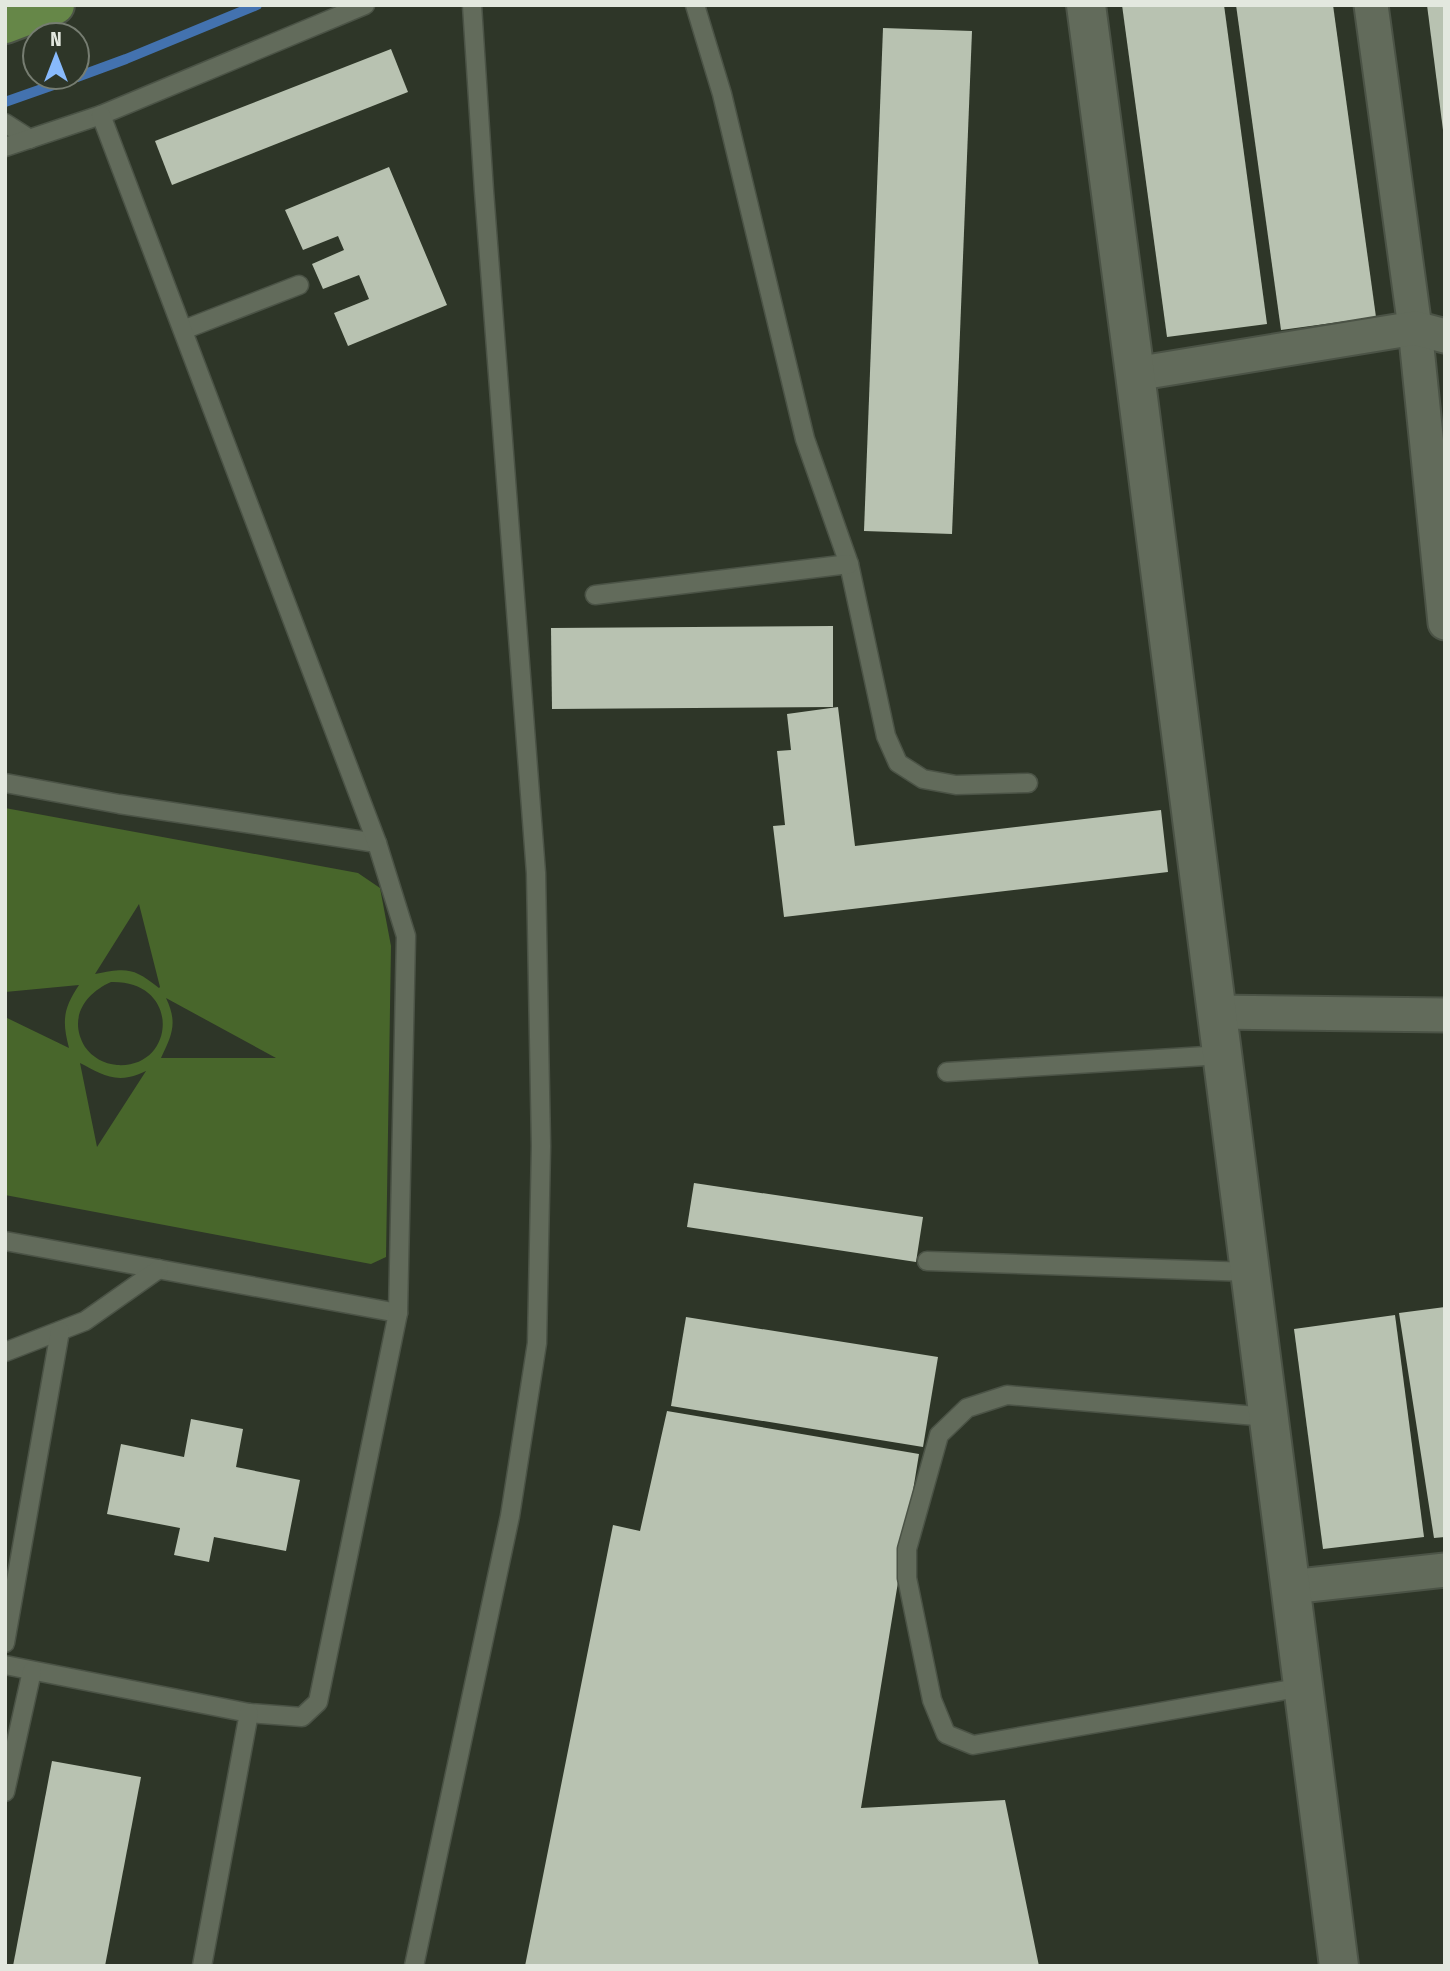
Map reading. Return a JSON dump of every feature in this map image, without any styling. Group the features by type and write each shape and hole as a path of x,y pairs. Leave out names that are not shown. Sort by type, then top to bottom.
{"street":[{"path":"1086,5 1339,1966"},
{"path":"1371,5 1430,332 1445,623"},
{"path":"1135,374 1430,332"},
{"path":"1216,1012 1445,1016"},
{"path":"1290,1587 1445,1570"}],"lane":[{"path":"5,147 101,115 365,5"},
{"path":"414,1966 510,1516 537,1343 541,1146 536,873 472,5"},
{"path":"695,5 722,94 805,439 849,564 886,736 898,763 923,779 956,785 1028,783"},
{"path":"5,1665 249,1713 302,1717 318,1702 398,1313 406,936 377,843 101,115"},
{"path":"5,124 30,139"},
{"path":"183,330 299,285"},
{"path":"594,595 849,564"},
{"path":"5,783 119,804 377,843"},
{"path":"947,1072 1222,1055"},
{"path":"5,1241 398,1313"},
{"path":"927,1261 1250,1272"},
{"path":"5,1352 85,1321 159,1269"},
{"path":"5,1643 60,1331"},
{"path":"1268,1417 1007,1395 967,1408 939,1435 907,1549 907,1578 932,1700 946,1734 973,1745 1303,1687"},
{"path":"5,1792 32,1671"},
{"path":"202,1966 249,1713"}],"green space":[{"path":"5,808 358,873 380,888 391,946 386,1257 371,1264 5,1195 5,1017 69,1048 65,1015 79,985 5,992","holes":["139,904 160,987 129,971 95,974","111,982 134,985 150,995 160,1008 163,1024 160,1040 151,1053 137,1062 117,1065 103,1062 88,1051 80,1037 78,1027 82,1009 86,1000","166,998 276,1058 161,1058 172,1029 170,1007","80,1063 116,1078 131,1077 146,1071 97,1147"]}],"building":[{"path":"1122,5 1224,5 1267,324 1167,337"},
{"path":"1236,5 1333,5 1376,317 1281,330"},
{"path":"1427,5 1445,5 1445,130 1443,130"},
{"path":"883,28 972,31 952,534 864,531"},
{"path":"391,49 408,92 172,185 155,141"},
{"path":"389,167 447,305 348,346 334,313 369,299 359,275 323,289 312,264 344,250 338,236 303,250 285,210"},
{"path":"833,626 833,707 552,709 551,628"},
{"path":"838,707 855,846 1161,810 1168,872 784,917 773,826 785,825 777,751 791,750 787,714"},
{"path":"694,1183 923,1217 916,1262 687,1227"},
{"path":"1445,1307 1445,1537 1434,1538 1399,1313"},
{"path":"1395,1315 1424,1537 1323,1549 1294,1329"},
{"path":"686,1317 938,1357 923,1447 671,1406"},
{"path":"667,1411 919,1454 861,1808 1005,1800 1039,1966 525,1966 613,1525 640,1531"},
{"path":"191,1419 243,1429 236,1467 300,1480 286,1551 214,1537 209,1562 174,1555 180,1528 107,1514 121,1444 184,1457"},
{"path":"52,1761 141,1777 105,1966 13,1966"}],"waterway":[{"path":"91,72 257,5"},
{"path":"5,102 36,91"}]}
